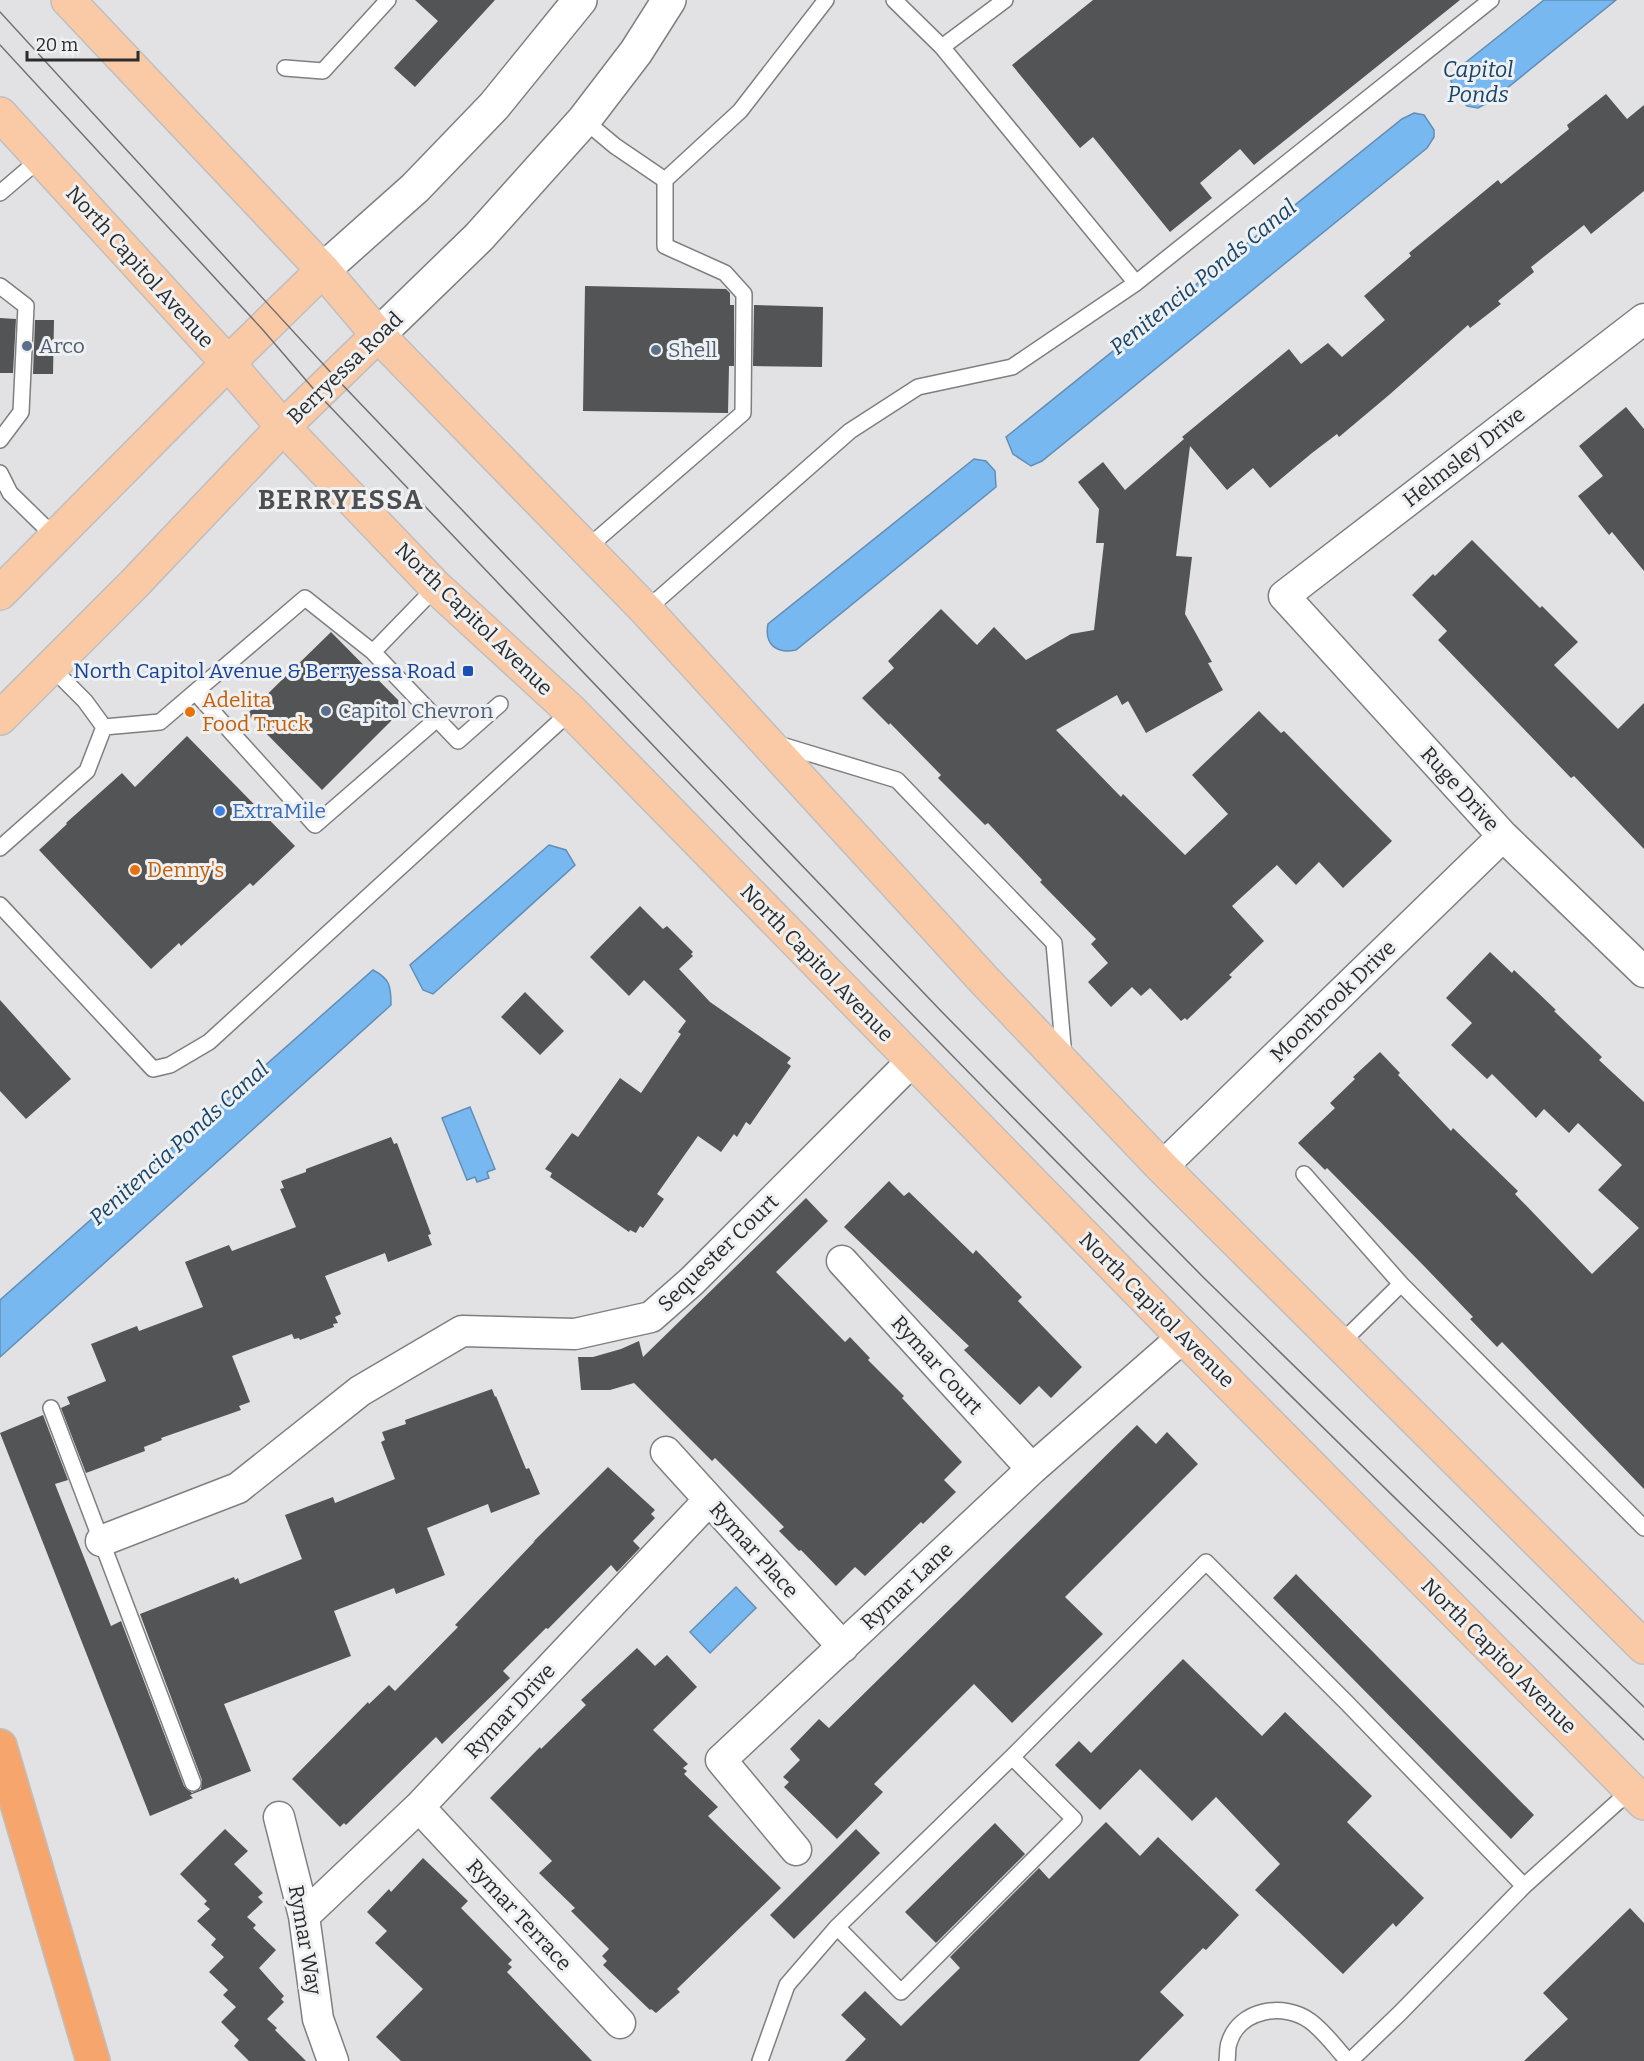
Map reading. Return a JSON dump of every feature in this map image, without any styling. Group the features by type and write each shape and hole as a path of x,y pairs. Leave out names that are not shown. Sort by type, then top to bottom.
{"highway":[{"path":"0,1746 93,2061"}],"main road":[{"path":"5,579 56,538 323,270 415,188 494,106 580,0"},
{"name":"Berryessa Road","path":"0,718 134,584 283,427 479,237 584,120 636,52 669,0"},
{"path":"70,1 323,270 378,335 646,610 976,971 1162,1167 1644,1647"},
{"name":"North Capitol Avenue","path":"0,114 228,363 283,427 436,587 571,711 1183,1337 1637,1796"}],"street":[{"name":"Helmsley Drive","path":"1284,596 1644,319"},
{"name":"Ruge Drive","path":"1284,596 1503,836 1644,972"},
{"name":"Moorbrook Drive","path":"1162,1167 1503,836"},
{"name":"Sequester Court","path":"100,1541 238,1488 360,1391 462,1331 575,1334 651,1317 692,1281 912,1061"},
{"name":"Rymar Court","path":"842,1261 1032,1469"},
{"name":"Rymar Lane","path":"796,1850 721,1760 1032,1469 1183,1337"},
{"name":"Rymar Place","path":"666,1452 843,1647"},
{"name":"Rymar Drive","path":"304,1916 419,1807 709,1500"},
{"name":"Rymar Terrace","path":"419,1807 620,2023"},
{"name":"Rymar Way","path":"279,1817 304,1916 318,2019 333,2061"}],"lane":[{"path":"285,68 322,71 388,0"},
{"path":"587,548 743,413 744,294 725,273 665,246 665,180 740,111 826,0"},
{"path":"894,0 942,47 1136,283"},
{"path":"942,47 1005,0"},
{"path":"646,610 850,431 918,387 1012,367 1136,283 1491,0"},
{"path":"584,120 615,146 665,180"},
{"path":"0,193 41,158"},
{"path":"0,286 26,306 21,412 0,440"},
{"path":"0,473 10,493 56,538"},
{"path":"373,652 436,587"},
{"path":"104,727 160,722 305,598 373,652 458,741 500,704"},
{"path":"51,667 85,701 104,727"},
{"path":"195,692 315,825 437,719"},
{"path":"0,905 153,1069 170,1065 209,1042 571,711"},
{"path":"0,848 87,771 104,727"},
{"path":"764,739 897,780 1054,943 1065,1063"},
{"path":"1304,1174 1401,1284 1644,1528"},
{"path":"1340,1344 1401,1284"},
{"path":"51,1408 193,1783"},
{"path":"760,2061 787,1985 837,1927 1012,1757 1206,1562 1346,1702 1524,1886"},
{"path":"837,1927 901,1992 1074,1819 1012,1757"},
{"path":"1227,2061 1229,2042 1241,2024 1263,2011 1288,2012 1309,2020 1349,2061 1400,2013 1524,1886 1637,1796"}],"water":[{"name":"Capitol Ponds","path":"1544,0 1616,0 1491,101 1478,108 1467,106 1453,92 1451,80 1455,71"},
{"name":"Capitol Ponds","path":"1414,113 1424,115 1434,130 1434,137 1427,148 1042,461 1031,466 1013,454 1006,437 1402,119"},
{"path":"974,459 986,461 995,471 996,487 796,650 783,651 770,643 768,624"},
{"path":"549,845 566,850 575,865 433,994 423,990 410,965"},
{"name":"Penitencia Ponds Canal","path":"373,970 386,980 391,993 391,1005 0,1357 0,1300"},
{"path":"470,1107 495,1169 487,1172 489,1178 477,1182 475,1177 467,1180 442,1118"},
{"path":"736,1587 756,1608 710,1653 690,1632"}],"building":[{"path":"415,0 495,0 415,87 394,68 438,21"},
{"path":"1093,0 1460,0 1254,165 1240,149 1200,183 1212,198 1170,232 1093,137 1080,148 1012,65"},
{"path":"1606,94 1627,119 1644,105 1644,191 1591,234 1584,225 1531,267 1534,272 1498,301 1501,304 1470,328 1468,325 1339,437 1337,434 1270,488 1253,468 1227,490 1190,446 1176,556 1192,557 1185,614 1212,662 1208,663 1223,690 1146,733 1128,701 1122,705 1117,695 1056,730 1121,797 1123,794 1185,855 1228,814 1192,775 1259,711 1281,733 1284,731 1392,841 1343,888 1319,862 1296,885 1277,865 1232,906 1264,941 1229,975 1232,977 1187,1020 1185,1018 1181,1021 1150,988 1141,996 1132,987 1111,1007 1088,982 1108,963 1091,944 1096,939 1040,882 1042,880 988,823 985,825 938,778 941,775 862,698 894,668 888,661 941,609 977,645 994,627 1026,660 1071,634 1094,630 1104,543 1096,543 1099,509 1078,482 1103,462 1125,490 1184,439 1182,437 1289,349 1301,364 1328,343 1342,357 1385,320 1364,296 1411,256 1409,253 1498,180 1501,184 1569,129 1567,125"},
{"name":"Shell","path":"585,286 726,289 730,293 730,305 734,305 734,366 729,366 728,413 583,411"},
{"path":"754,305 823,307 822,367 753,366"},
{"path":"0,318 16,319 13,373 0,373"},
{"path":"35,320 54,320 53,374 33,374"},
{"path":"1626,407 1644,429 1644,571 1612,532 1609,535 1578,496 1603,476 1579,446"},
{"path":"1472,540 1540,608 1542,606 1578,642 1554,665 1618,729 1644,703 1644,849 1574,776 1571,778 1438,640 1447,631 1412,595"},
{"name":"Capitol Chevron","path":"331,632 405,707 322,790 247,714"},
{"name":"Denny's","path":"187,736 295,846 253,886 250,883 181,946 179,943 151,969 39,850 122,773 135,787"},
{"path":"640,906 663,929 667,926 693,952 691,954 693,956 679,969 710,1002 791,1058 787,1063 791,1066 750,1125 746,1122 737,1137 734,1134 721,1152 698,1136 657,1194 664,1199 643,1228 640,1226 636,1233 630,1230 629,1232 550,1177 552,1173 545,1169 572,1133 578,1137 620,1078 641,1093 681,1034 678,1032 686,1021 644,980 629,996 590,957"},
{"path":"1490,952 1512,973 1514,970 1556,1010 1554,1011 1602,1057 1599,1060 1644,1102 1644,1489 1502,1342 1497,1347 1470,1319 1473,1317 1423,1265 1327,1168 1325,1170 1298,1143 1335,1108 1330,1103 1380,1052 1400,1073 1398,1075 1451,1131 1453,1128 1518,1191 1515,1194 1592,1274 1639,1228 1598,1190 1622,1165 1578,1123 1569,1133 1544,1109 1536,1118 1492,1074 1487,1079 1451,1045 1472,1023 1446,998"},
{"path":"525,992 564,1031 540,1055 501,1017"},
{"path":"0,1000 71,1079 26,1119 0,1091"},
{"path":"391,1137 394,1144 397,1143 431,1234 428,1235 432,1245 388,1262 385,1253 325,1276 341,1314 335,1317 338,1323 333,1324 334,1327 300,1340 299,1338 294,1339 292,1334 232,1356 250,1402 239,1406 241,1410 161,1438 162,1440 144,1447 145,1451 86,1473 61,1408 70,1404 67,1397 106,1381 91,1344 137,1326 139,1331 203,1307 185,1262 229,1245 232,1251 296,1227 280,1189 284,1188 281,1181 306,1172 306,1169"},
{"path":"889,1181 904,1196 909,1192 973,1254 976,1250 1022,1297 1018,1301 1082,1367 1051,1398 1039,1386 1020,1405 964,1350 969,1346 844,1227"},
{"path":"806,1198 828,1221 776,1272 845,1342 850,1337 870,1358 868,1360 904,1396 902,1398 962,1462 944,1480 956,1492 865,1576 855,1567 836,1586 779,1531 784,1527 715,1458 712,1461 634,1383 610,1390 581,1390 578,1357 593,1357 639,1341 643,1357"},
{"path":"492,1389 526,1469 529,1468 540,1494 491,1513 488,1504 427,1528 445,1575 396,1594 394,1588 334,1611 351,1656 224,1704 251,1771 190,1795 193,1798 150,1816 0,1433 43,1415 68,1480 55,1484 111,1626 121,1621 184,1786 192,1793 201,1789 202,1780 140,1614 234,1577 235,1580 238,1578 240,1584 302,1559 285,1515 333,1497 335,1503 395,1479 381,1442 385,1440 382,1432 406,1424 405,1420"},
{"path":"1137,1425 1156,1444 1167,1432 1198,1464 1065,1597 1103,1634 1012,1723 974,1684 874,1784 883,1792 837,1839 784,1787 789,1782 783,1777 800,1760 790,1749 819,1719 829,1728"},
{"path":"608,1467 655,1510 651,1514 655,1518 633,1541 640,1548 617,1572 611,1565 548,1629 546,1628 503,1671 510,1678 442,1744 436,1737 346,1825 344,1823 340,1827 292,1779 368,1702 369,1704 389,1685 395,1691 458,1627 455,1625 535,1541 533,1542"},
{"path":"1296,1574 1534,1815 1511,1839 1273,1598"},
{"path":"637,1648 655,1666 667,1655 697,1687 653,1730 688,1764 683,1768 687,1771 684,1774 718,1807 708,1816 781,1888 677,1989 680,1992 656,2013 650,2010 603,1965 607,1961 602,1956 609,1949 571,1911 575,1908 539,1873 552,1861 490,1798 540,1747 541,1749 586,1705 581,1700"},
{"path":"1183,1659 1262,1736 1285,1712 1372,1796 1347,1822 1424,1898 1396,1927 1393,1923 1343,1974 1255,1890 1280,1864 1216,1797 1192,1821 1140,1769 1100,1810 1055,1765 1079,1741 1091,1753"},
{"path":"1106,1822 1140,1856 1158,1837 1239,1915 1206,1950 1203,1948 1160,1992 1184,2015 1139,2061 845,2061 866,2039 841,2015 865,1991 901,2026 960,1968 950,1957 1039,1868 1049,1879"},
{"path":"995,1823 1025,1854 936,1943 905,1912"},
{"path":"225,1829 248,1851 234,1864 263,1893 258,1897 263,1902 247,1917 256,1925 253,1928 276,1950 259,1968 284,1996 281,1999 284,2002 267,2019 306,2061 249,2061 234,2046 239,2040 221,2022 236,2007 223,1995 228,1990 209,1972 224,1957 211,1945 216,1939 197,1921 210,1909 204,1904 207,1901 180,1874"},
{"path":"856,1829 880,1853 794,1939 770,1915"},
{"path":"423,1858 468,1901 461,1908 512,1960 508,1964 512,1967 507,1972 592,2061 401,2061 376,2037 423,1989 375,1943 387,1931 367,1912 389,1889 391,1892"},
{"path":"1630,1908 1644,1923 1644,2061 1524,2061 1568,2019 1543,1993"}],"tram line":[{"path":"0,12 335,377 942,1012 1204,1278 1644,1707"},
{"path":"0,45 263,330 317,393 859,960 1245,1351 1644,1740"}],"place":[{"name":"Arco","path":"27,346"},
{"name":"Shell","path":"656,350"},
{"name":"North Capitol Avenue & Berryessa Road","path":"468,671"},
{"name":"Capitol Chevron","path":"326,711"},
{"name":"Adelita Food Truck","path":"190,712"},
{"name":"ExtraMile","path":"220,811"},
{"name":"Denny's","path":"135,870"}],"district":[{"name":"BERRYESSA","path":"341,500"}]}
